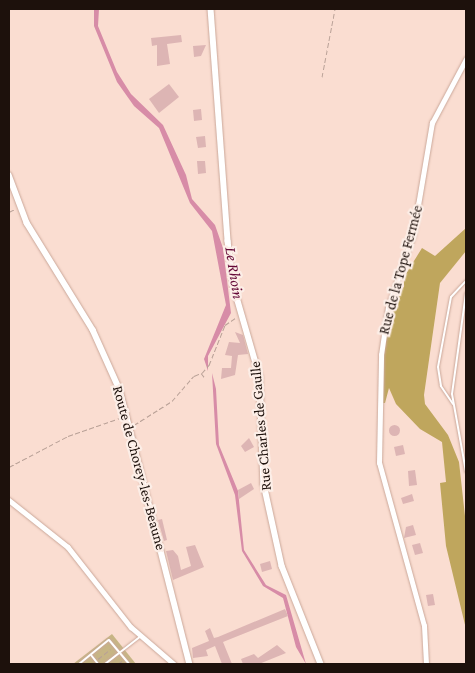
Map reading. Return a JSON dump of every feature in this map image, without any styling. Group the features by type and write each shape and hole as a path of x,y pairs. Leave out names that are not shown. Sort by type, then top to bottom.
{"street":[{"name":"Rue Charles de Gaulle","path":"211,9 226,213 238,302 260,378 262,476 278,550 321,664"},
{"name":"Rue de la Tope Fermée","path":"426,664 424,626 381,473 381,355 388,308 413,235 432,123 466,59"},
{"name":"Route de Chorey-les-Beaune","path":"9,175 20,207 50,266 98,339 128,415 190,664"},
{"path":"9,500 68,546 141,636 174,664"}],"lane":[{"path":"453,404 441,386 438,367 451,298 466,281"},
{"path":"466,293 453,404 466,472"},
{"path":"105,664 141,636"},
{"path":"79,664 109,640 129,664"},
{"path":"91,655 98,664"}],"path":[{"path":"322,77 334,9"},
{"path":"9,212 20,207"},
{"path":"131,427 172,401 209,366 225,325 242,315"},
{"path":"202,372 205,378"},
{"path":"9,467 68,436 128,415"},
{"path":"92,664 114,646"},
{"path":"118,664 125,659"}],"shaded area":[{"path":"94,9 99,9 98,26 117,72 131,94 163,125 186,175 192,199 215,225 223,248 231,313 208,356 208,371 204,359 226,305 212,231 190,203 159,128 134,106 117,82 94,26"},
{"path":"466,228 466,251 440,283 424,395 425,404 448,435 459,462 466,525 466,629 446,546 440,483 446,482 442,442 420,429 396,404 389,388 385,403 380,403 384,332 393,297 404,287 404,277 422,248 435,256"},
{"path":"212,373 216,389 219,445 238,491 244,550 266,585 286,595 306,664 296,647 283,598 263,586 242,551 235,495 216,444"},
{"path":"112,634 136,664 73,664"}],"building":[{"path":"181,35 182,42 167,44 170,64 157,66 157,45 152,46 151,38"},
{"path":"206,45 201,56 194,57 193,46"},
{"path":"169,84 179,97 159,113 149,99"},
{"path":"201,109 202,120 194,121 193,110"},
{"path":"205,136 206,147 198,148 196,137"},
{"path":"197,161 205,161 206,173 198,174"},
{"path":"235,332 243,335 248,354 238,355 235,375 221,379 222,368 231,368 232,356 225,355 229,342 240,343"},
{"path":"392,425 396,425 399,430 398,434 392,435 389,432 389,428"},
{"path":"249,438 254,447 245,452 241,446"},
{"path":"403,445 405,454 396,456 394,447"},
{"path":"415,470 417,485 409,486 408,471"},
{"path":"251,483 254,489 239,499 238,490"},
{"path":"412,494 414,501 403,504 401,498"},
{"path":"162,519 167,540 164,541 158,520"},
{"path":"413,525 416,535 404,538 406,527"},
{"path":"420,543 423,553 415,555 412,545"},
{"path":"195,545 204,567 173,580 166,551 173,550 178,556 181,570 191,566 186,547"},
{"path":"270,561 272,569 262,572 260,564"},
{"path":"433,594 435,605 428,606 426,595"},
{"path":"285,609 288,616 223,642 232,664 222,664 215,646 206,650 208,656 193,658 192,648 209,641 205,631 210,628 214,638 218,637"},
{"path":"277,645 286,653 259,664 243,664 241,659 254,654 258,658"}],"water label":[{"name":"Le Rhoin","path":"234,273"}]}
